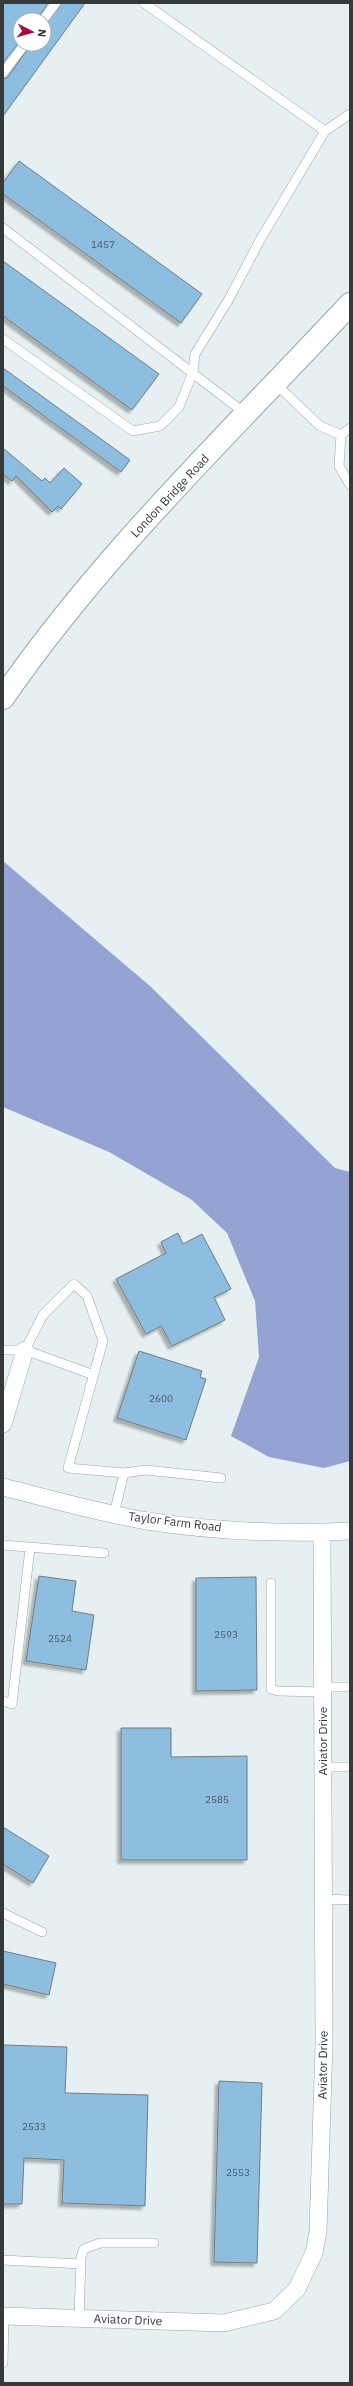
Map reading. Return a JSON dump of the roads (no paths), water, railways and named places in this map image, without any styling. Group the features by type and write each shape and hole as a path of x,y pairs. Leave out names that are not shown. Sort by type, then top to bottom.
{"street":[{"name":"London Bridge Road","path":"3,698 92,581 350,304"},
{"path":"3,1424 25,1350"},
{"name":"Taylor Farm Road","path":"3,1487 147,1521 212,1528 322,1532 350,1530"},
{"name":"Aviator Drive","path":"4,2316 224,2324 274,2311 297,2289 314,2253 318,2232 324,2045 322,1532"}],"lane":[{"path":"49,12 56,3"},
{"path":"144,3 325,131"},
{"path":"3,74 19,52"},
{"path":"3,339 133,431 160,426 179,407 193,372 195,354 229,298 260,240 325,131 350,114"},
{"path":"3,228 193,372 247,415"},
{"path":"276,384 320,426 341,436"},
{"path":"350,428 341,436 338,466 350,485"},
{"path":"25,1350 43,1315 74,1284 87,1296 104,1341 68,1468 124,1473 146,1470 221,1478"},
{"path":"3,1350 25,1350 94,1375"},
{"path":"114,1514 124,1473"},
{"path":"3,1545 104,1553"},
{"path":"3,1701 12,1704 30,1548"},
{"path":"271,1583 271,1688 323,1689 350,1687"},
{"path":"324,1767 350,1767"},
{"path":"324,1899 350,1900"},
{"path":"3,1913 42,1932"},
{"path":"79,2319 81,2264 84,2249 100,2243 154,2243"},
{"path":"3,2260 81,2264"},
{"path":"3,2363 4,2316"}],"water":[{"path":"3,861 150,986 335,1168 350,1172 350,1461 324,1468 269,1457 231,1436 259,1357 255,1301 227,1233 192,1200 109,1152 3,1107"}]}
